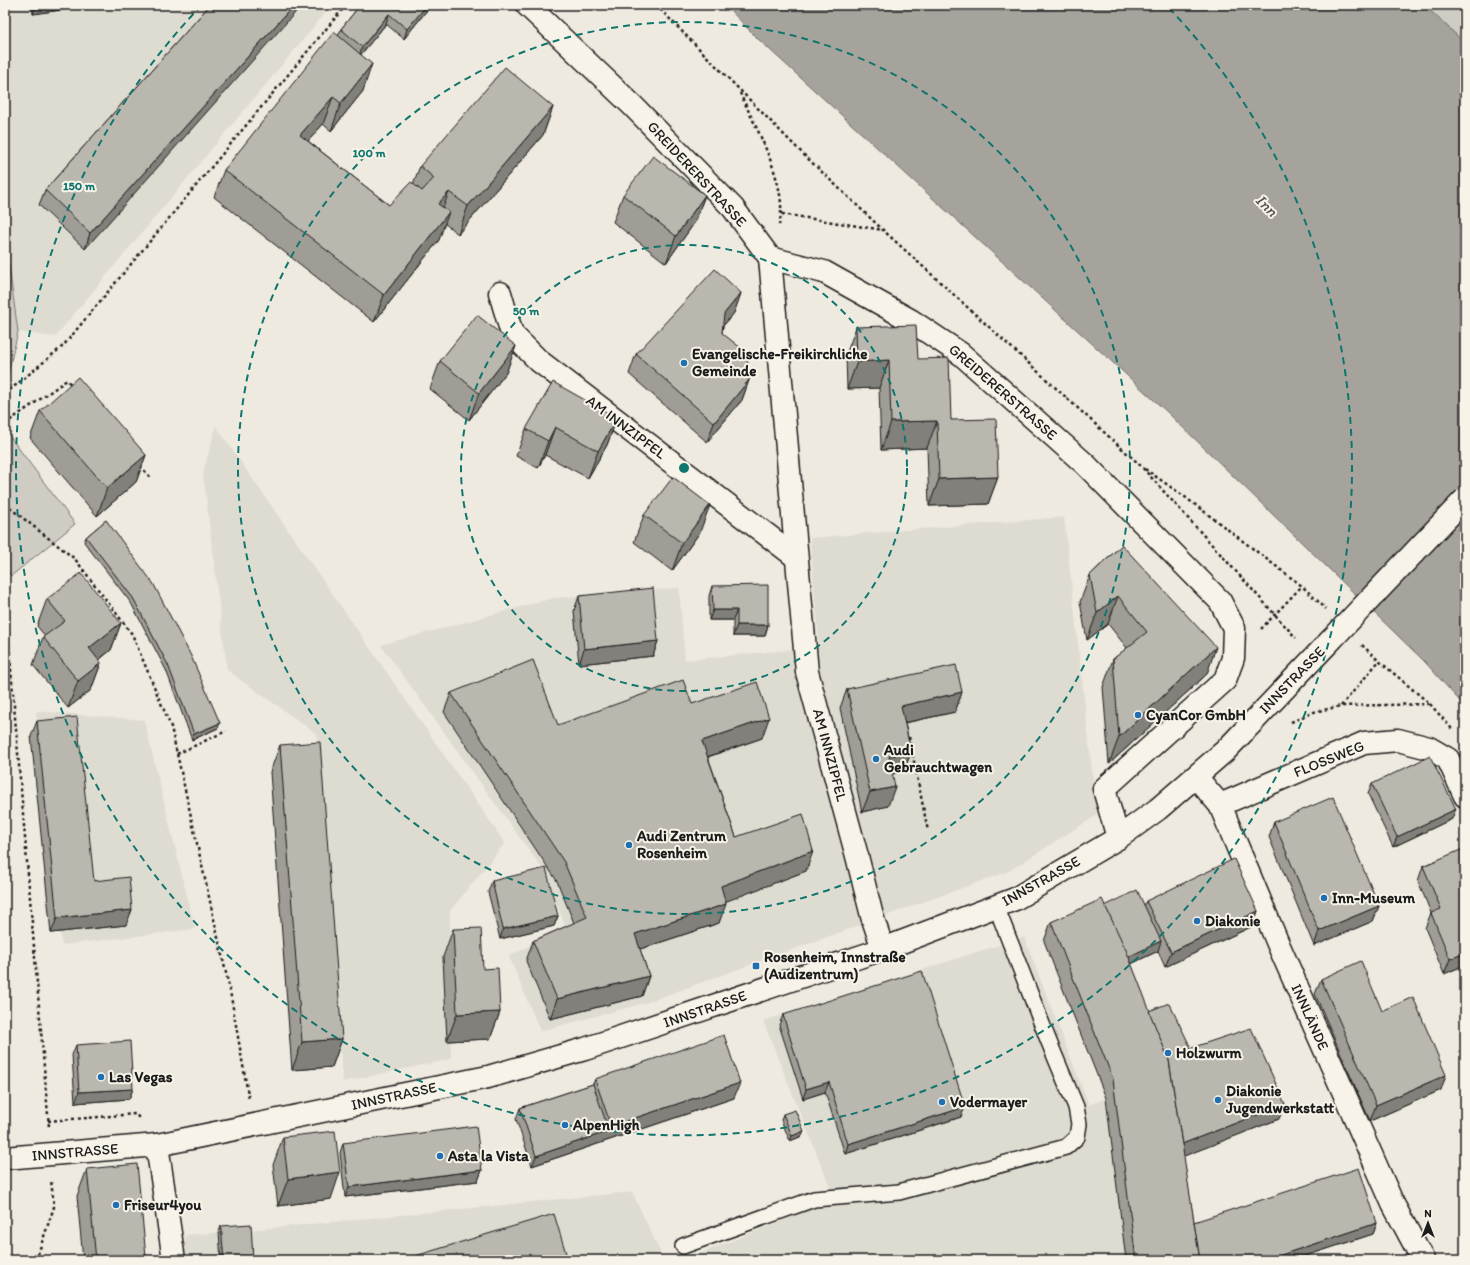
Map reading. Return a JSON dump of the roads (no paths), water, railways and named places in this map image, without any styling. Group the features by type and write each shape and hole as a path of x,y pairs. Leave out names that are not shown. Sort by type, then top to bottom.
{"street":[{"name":"GREIDERERSTRASSE","path":"528,5 632,105 733,208 770,258 824,272 910,320 961,354 1085,464 1220,601 1234,628 1233,658 1225,680 1104,789 1118,838"},
{"name":"AM INNZIPFEL","path":"770,258 807,672 872,916 883,949"},
{"name":"AM INNZIPFEL","path":"500,293 512,334 539,361 796,557"},
{"name":"INNSTRASSE","path":"5,1158 157,1145 488,1076 585,1049 883,949 1016,899 1118,838 1158,809 1196,777 1226,750 1465,499"},
{"name":"FLOSSWEG","path":"1220,805 1364,743 1398,740 1429,748 1448,759 1465,796"},
{"name":"INNLÄNDE","path":"1196,777 1220,805 1279,946 1393,1204 1423,1260"},
{"path":"157,1145 174,1260"}],"lane":[{"path":"683,1246 814,1199 899,1192 1066,1147 1078,1137 1080,1124 1076,1107 996,906"}],"water":[{"name":"Inn","path":"725,5 1424,5 1465,43 1465,707 1425,662 1167,412 758,39"}],"place":[{"name":"Evangelische-Freikirchliche Gemeinde","path":"684,363"},
{"name":"CyanCor GmbH","path":"1138,715"},
{"name":"Audi Gebrauchtwagen","path":"876,759"},
{"name":"Audi Zentrum Rosenheim","path":"629,845"},
{"name":"Inn-Museum","path":"1324,898"},
{"name":"Diakonie","path":"1197,921"},
{"name":"Rosenheim, Innstraße (Audizentrum)","path":"756,966"},
{"name":"Holzwurm","path":"1168,1053"},
{"name":"Las Vegas","path":"101,1077"},
{"name":"Diakonie Jugendwerkstatt","path":"1218,1100"},
{"name":"Vodermayer","path":"942,1102"},
{"name":"AlpenHigh","path":"565,1125"},
{"name":"Asta la Vista","path":"440,1156"},
{"name":"Friseur4you","path":"116,1205"}]}
